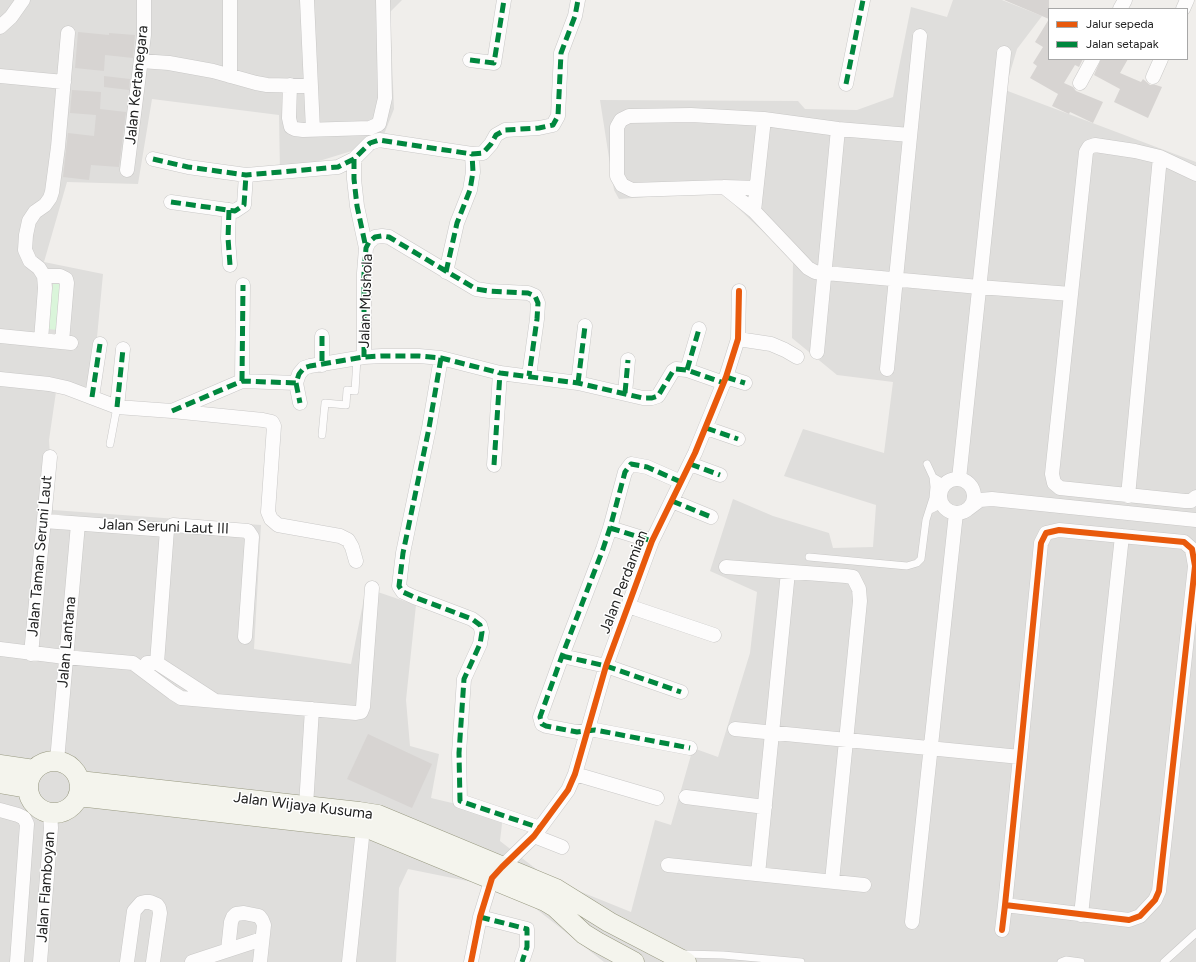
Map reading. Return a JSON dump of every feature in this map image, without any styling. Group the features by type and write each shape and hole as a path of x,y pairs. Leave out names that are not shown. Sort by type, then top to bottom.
{"street":[{"path":"0,27 11,17 23,0"},
{"name":"Jalan Kertanegara","path":"127,170 144,35 144,0"},
{"path":"230,0 230,76"},
{"path":"307,0 313,130"},
{"path":"290,85 289,118 291,127 295,129 313,130 370,128 379,124 385,98 383,0"},
{"path":"470,60 494,63 504,0"},
{"path":"153,159 188,167 246,175 338,167 354,159 370,143 379,140 472,154 483,153 492,144 496,135 505,130 538,128 553,125 558,116 561,53 575,16 578,0"},
{"path":"846,84 863,0"},
{"path":"41,340 45,288 44,276 39,268 30,261 25,250 26,235 29,221 35,212 45,205 52,192 58,146 68,33"},
{"path":"887,369 920,36"},
{"path":"964,482 979,287 1004,53"},
{"path":"1080,83 1092,60"},
{"path":"1154,77 1161,60"},
{"path":"141,61 169,63 214,70 256,83 310,86"},
{"path":"0,76 64,82"},
{"path":"756,188 724,187 632,190 622,185 618,176 616,127 621,120 629,116 691,115 764,119 838,129 910,135"},
{"path":"754,211 764,119"},
{"path":"817,352 823,273 838,129"},
{"path":"1196,174 1160,157 1135,151 1095,145 1089,147 1086,152 1052,474 1054,483 1060,488 1185,501 1191,501 1196,497"},
{"path":"472,154 473,172 470,190 457,223 446,272 476,289 528,293 535,296 538,303 537,319 529,376"},
{"path":"1128,496 1160,157"},
{"path":"354,159 354,179 357,206 366,248"},
{"path":"171,202 235,211 244,205 246,175"},
{"path":"724,187 754,211 808,268 816,272 1071,294"},
{"path":"229,210 228,238 230,265"},
{"name":"Jalan Mushola","path":"360,358 366,248 369,242 375,237 388,237 446,272"},
{"path":"0,336 67,343 66,279 60,276 44,276"},
{"path":"242,381 243,285"},
{"name":"Jalan Perdamian","path":"497,872 537,832 568,790 575,774 606,666 652,541 690,464 725,380 738,339 739,290"},
{"path":"578,383 585,326"},
{"path":"687,370 699,329"},
{"path":"322,336 322,365"},
{"path":"738,339 771,344 786,350 797,358"},
{"path":"92,397 100,344"},
{"path":"117,407 123,349"},
{"path":"300,403 296,383 299,374 304,368 360,358 419,356 441,358 500,373 578,383 643,398 658,396 673,371 679,369 725,380 745,383"},
{"path":"441,358 429,428 403,553 399,586 403,592 414,597 472,619 480,625 482,632 480,644 464,679 459,753 460,801 537,832 562,847"},
{"path":"625,393 628,360"},
{"path":"494,465 500,373"},
{"path":"0,379 49,384 92,397 117,407 172,411 272,422 274,426 268,512 271,519 278,525 340,536 348,540 356,561"},
{"path":"172,411 242,381 296,383"},
{"path":"706,428 738,439"},
{"name":"Jalan Taman Seruni Laut","path":"31,654 50,457"},
{"path":"681,482 647,467 631,464 626,472 622,481 610,528 540,713 540,720 546,726 577,732 595,730 690,748"},
{"path":"690,464 720,475"},
{"path":"964,482 973,490 974,498 971,506 962,511 936,507 941,500 939,481 952,480 964,482 981,496 992,499 1196,520"},
{"path":"962,511 980,500 992,499"},
{"path":"672,501 711,517"},
{"path":"912,922 931,748 962,511"},
{"name":"Jalan Seruni Laut III","path":"44,521 167,530 173,525 248,531 252,537 245,637"},
{"name":"Jalan Lantana","path":"57,761 65,657 78,524"},
{"path":"610,528 652,541"},
{"path":"157,663 167,530"},
{"path":"1002,930 1040,543 1046,533 1059,530 1184,542 1192,549 1195,566 1158,891 1155,900 1140,916 1129,920 1005,905"},
{"path":"1081,914 1122,536"},
{"path":"726,567 853,577 859,589 860,601 832,882"},
{"path":"758,874 788,572"},
{"path":"133,663 181,698 312,710 356,713 361,712 364,708 372,588"},
{"path":"628,606 714,635"},
{"path":"0,650 133,663 157,663 216,701"},
{"path":"562,656 606,666 681,692"},
{"path":"306,806 312,710"},
{"path":"735,728 1020,757"},
{"path":"57,761 65,763 76,773 79,788 70,807 57,812 50,812 41,809 30,798 31,779 37,766 47,762 57,761"},
{"path":"0,765 31,779"},
{"path":"575,774 657,798"},
{"path":"0,783 31,779"},
{"name":"Jalan Wijaya Kusuma","path":"79,788 306,806 364,812 383,817 497,872 555,907 584,934 634,962"},
{"name":"Jalan Wijaya Kusuma","path":"79,788 362,828 382,833 497,872 556,889 609,922 678,958"},
{"path":"686,796 765,807"},
{"path":"0,810 18,814 24,818 27,824 25,873 17,962"},
{"name":"Jalan Flamboyan","path":"40,962 51,828 50,812"},
{"path":"349,962 362,828"},
{"path":"668,864 864,885"},
{"path":"472,962 480,918 497,872"},
{"path":"126,962 134,911 141,903 145,902 150,902 157,905 160,913 153,962"},
{"path":"228,950 230,922 233,917 236,914 244,913 259,916 264,925 260,962"},
{"path":"480,918 527,929 527,947 522,962"},
{"path":"192,962 262,939"}],"lane":[{"path":"322,435 325,403 346,405 347,390 355,391 360,358"},
{"path":"110,444 117,407"},
{"path":"927,464 939,481"},
{"path":"809,557 907,566 918,563 921,559 926,520 936,507"},
{"path":"1164,962 1196,934"},
{"path":"678,958 724,955 800,962"},
{"path":"1060,962 1066,960 1081,962"}],"shaded area":[{"path":"0,0 402,0 390,12 394,109 381,142 280,173 279,115 152,99 138,184 67,182 44,262 103,274 92,390 57,385 49,440 53,510 261,525 254,649 351,664 366,588 416,605 406,700 410,746 439,754 431,798 503,815 500,841 549,879 631,912 655,820 671,825 693,748 718,757 750,653 757,592 710,571 733,499 773,516 829,533 833,548 873,547 876,505 784,476 803,429 884,453 893,382 837,375 792,338 793,260 721,192 619,199 614,190 600,100 798,101 805,109 857,110 893,97 911,7 947,17 953,0 1002,0 1042,16 1017,49 1005,90 1196,162 1196,962 604,962 512,890 408,869 399,888 396,962 0,962"}],"green space":[{"path":"53,284 64,284 59,330 47,329"}],"building":[{"path":"1004,0 1049,0 1048,19"},
{"path":"1048,21 1048,60 1082,60 1079,67 1075,65 1064,83 1073,87 1076,91 1103,102 1093,123 1070,112 1069,114 1052,106 1058,94 1030,78 1037,66 1033,63 1043,47 1035,42"},
{"path":"78,32 109,35 109,33 135,35 133,58 105,55 104,71 75,68"},
{"path":"1101,60 1127,60 1120,73 1141,82 1143,79 1150,85 1162,87 1148,118 1114,102 1120,89 1094,75"},
{"path":"104,76 130,79 129,90 104,87"},
{"path":"72,90 101,92 100,109 126,112 119,167 91,165 89,180 63,177 68,133 94,136 96,115 70,113"},
{"path":"368,734 432,764 412,808 347,779"}],"marked path":[{"path":"470,60 494,63 504,0"},
{"path":"153,159 188,167 246,175 338,167 354,159 370,143 379,140 472,154 483,153 491,144 496,135 505,130 539,128 553,125 558,116 561,53 575,16 578,0"},
{"path":"846,84 863,0"},
{"path":"446,272 457,223 470,190 473,172 472,154"},
{"path":"354,159 354,179 357,206 366,248"},
{"path":"171,202 235,211 244,205 246,175"},
{"path":"229,210 228,238 230,265"},
{"path":"364,357 364,273 366,248 369,242 375,237 382,236 389,237 476,289 528,293 535,296 538,303 537,319 529,376"},
{"path":"242,381 243,285"},
{"path":"578,383 585,326"},
{"path":"687,370 699,329"},
{"path":"322,336 322,365"},
{"path":"92,397 100,344"},
{"path":"117,407 123,349"},
{"path":"172,411 242,381 296,383 299,374 304,368 310,366 364,357 382,356 419,356 441,358 500,373 578,383 643,398 658,396 673,371 676,369 687,370 724,383"},
{"path":"441,358 429,428 403,553 399,586 403,592 414,597 472,619 480,625 482,632 480,644 464,679 459,753 460,801 540,828"},
{"path":"625,393 628,360"},
{"path":"494,465 500,373"},
{"path":"726,377 745,383"},
{"path":"296,383 300,403"},
{"path":"706,428 738,439"},
{"path":"681,482 647,467 631,464 625,472 603,549 540,717 542,724 546,726 577,732 595,730 690,748"},
{"path":"690,464 720,475"},
{"path":"672,501 711,517"},
{"path":"610,528 652,541"},
{"path":"562,656 606,666 681,692"},
{"path":"480,917 527,929 527,947 522,962"}],"cycle path":[{"path":"471,962 480,917 492,878 534,836 568,790 575,774 606,666 652,541 695,453 726,377 738,339 739,291"},
{"path":"1002,930 1041,543 1046,533 1059,530 1184,542 1192,549 1195,566 1159,891 1155,900 1140,916 1129,920 1005,905"}]}
